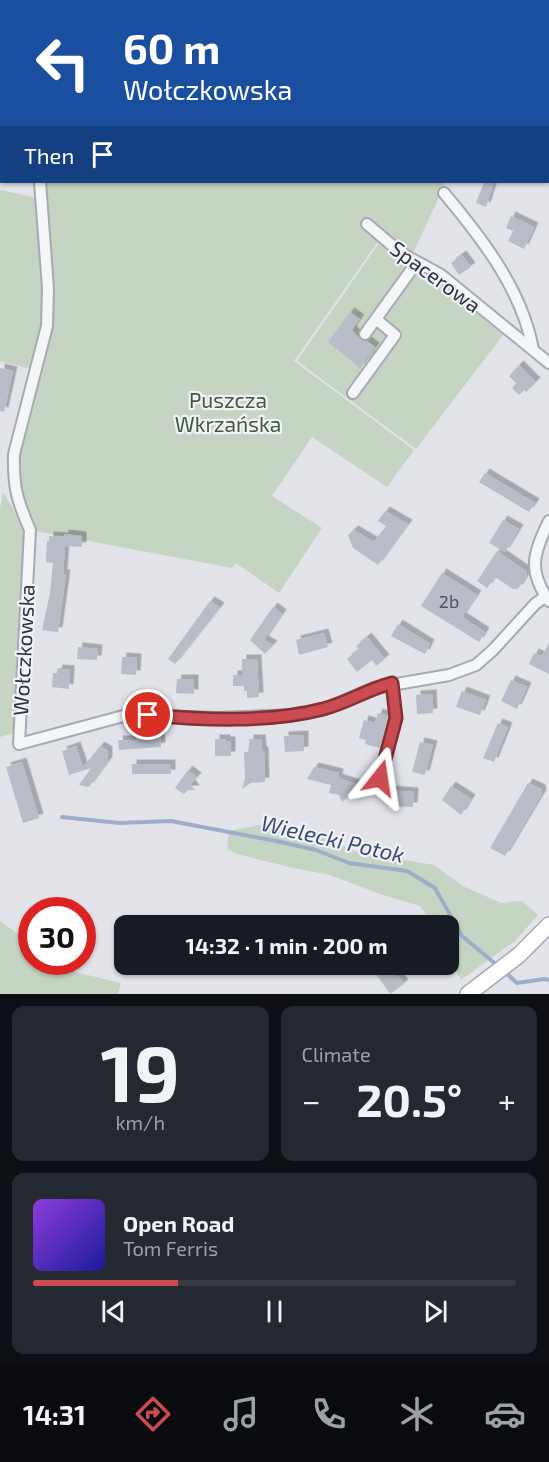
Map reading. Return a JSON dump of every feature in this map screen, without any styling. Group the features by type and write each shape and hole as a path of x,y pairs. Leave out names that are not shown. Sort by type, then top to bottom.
{"main road":[{"path":"468,994 519,955 549,925"}],"street":[{"name":"Wołczkowska","path":"40,183 48,288 47,326 14,454 13,471 16,497 30,530 19,744 127,715 218,718 296,715 325,709 374,688 392,683 449,675 476,665 535,604 547,598"},
{"name":"Spacerowa","path":"444,193 492,254 524,315 533,350"},
{"name":"Spacerowa","path":"367,224 401,253 441,275 549,363"},
{"path":"365,334 417,262"},
{"path":"353,393 395,335 376,319"},
{"path":"547,598 537,578 534,564 536,550 549,521"},
{"path":"380,778 396,718 392,683"}],"green space":[{"name":"Puszcza Wkrzańska","path":"46,183 446,183 413,253 393,240 379,240 294,361 414,450 387,487 312,437 272,496 322,528 279,593 236,563 232,568 25,529 14,733 0,737 0,508 3,492 24,527 18,479 21,445 50,339 53,304"},
{"path":"0,190 38,198 43,271 43,314 32,369 0,361"},
{"path":"379,243 398,259 438,281 503,335 416,449 297,361"},
{"path":"270,823 310,832 358,852 434,865 463,886 501,903 522,901 538,915 515,941 461,980 458,975 459,915 426,915 420,906 330,875 237,854 227,849 229,831"},
{"path":"0,921 18,934 18,975 88,975 121,983 118,994 0,994"}],"building":[{"path":"484,183 494,183 486,207 476,203"},
{"path":"511,216 534,227 524,249 508,241 513,231 506,228"},
{"path":"462,255 471,267 459,275 451,263"},
{"path":"350,312 360,319 352,330 361,340 375,347 360,368 328,342"},
{"path":"519,365 536,382 526,392 524,390 519,395 512,388 516,383 509,376"},
{"path":"0,368 13,371 4,412 0,411"},
{"path":"485,473 535,503 529,512 479,482"},
{"path":"385,511 408,524 378,565 353,548 348,535 354,530 374,542 386,526 378,521"},
{"path":"503,520 519,529 505,552 489,543"},
{"path":"64,534 82,536 82,547 65,546 63,574 66,574 58,632 42,630 50,593 53,563 46,562 47,541 49,541 49,536 64,537"},
{"path":"497,551 526,571 527,575 518,589 513,589 495,577 487,588 477,581"},
{"path":"442,573 477,595 462,617 485,632 479,642 421,606"},
{"path":"210,601 220,607 175,664 168,659"},
{"path":"273,607 282,614 264,640 273,645 265,654 250,640"},
{"path":"398,624 430,644 425,654 391,636"},
{"path":"324,633 328,647 299,655 296,640"},
{"path":"367,637 385,659 376,666 372,660 357,672 347,659 359,649 356,646"},
{"path":"549,643 549,674 529,664 534,653 542,656"},
{"path":"78,647 98,649 97,660 77,659"},
{"path":"122,657 137,658 136,675 121,674"},
{"path":"242,659 257,659 259,697 247,698 244,686 233,686 233,675 242,675"},
{"path":"58,669 70,670 69,689 52,687 53,673 57,673"},
{"path":"177,679 194,679 194,694 176,693"},
{"path":"511,680 527,687 517,709 501,701"},
{"path":"462,691 486,700 480,715 456,707"},
{"path":"432,694 433,713 417,714 416,695"},
{"path":"378,713 388,716 380,748 365,744 366,740 359,738 364,720 375,723"},
{"path":"498,723 508,727 494,762 483,758"},
{"path":"160,730 161,747 119,750 118,740 136,740 136,731"},
{"path":"304,735 304,751 285,752 284,736"},
{"path":"215,739 231,741 231,756 215,756"},
{"path":"249,739 261,739 262,751 264,751 265,782 251,783 242,789 245,778 244,752 249,752"},
{"path":"420,742 433,745 425,775 412,772"},
{"path":"76,746 83,767 100,746 108,751 108,761 89,787 79,785 91,768 69,775 62,751"},
{"path":"22,762 39,818 23,823 6,767"},
{"path":"132,764 171,764 171,774 132,774"},
{"path":"314,767 339,773 338,778 356,784 352,799 347,798 342,802 339,795 329,793 331,785 307,779"},
{"path":"188,770 197,777 191,784 195,790 188,790 184,794 175,788"},
{"path":"528,783 541,789 542,794 505,856 490,848"},
{"path":"451,786 471,799 461,815 442,800"},
{"path":"388,790 414,792 413,807 387,806"},
{"path":"377,975 397,975 404,984 390,994"}],"waterway":[{"name":"Wielecki Potok","path":"62,817 119,823 171,821 316,850 349,863 407,871 435,888 462,936 498,966"},
{"name":"Wielecki Potok","path":"504,971 517,983 549,980"}],"route":[{"path":"148,715 218,718 296,715 325,709 374,688 392,683 396,718 380,778"}]}
